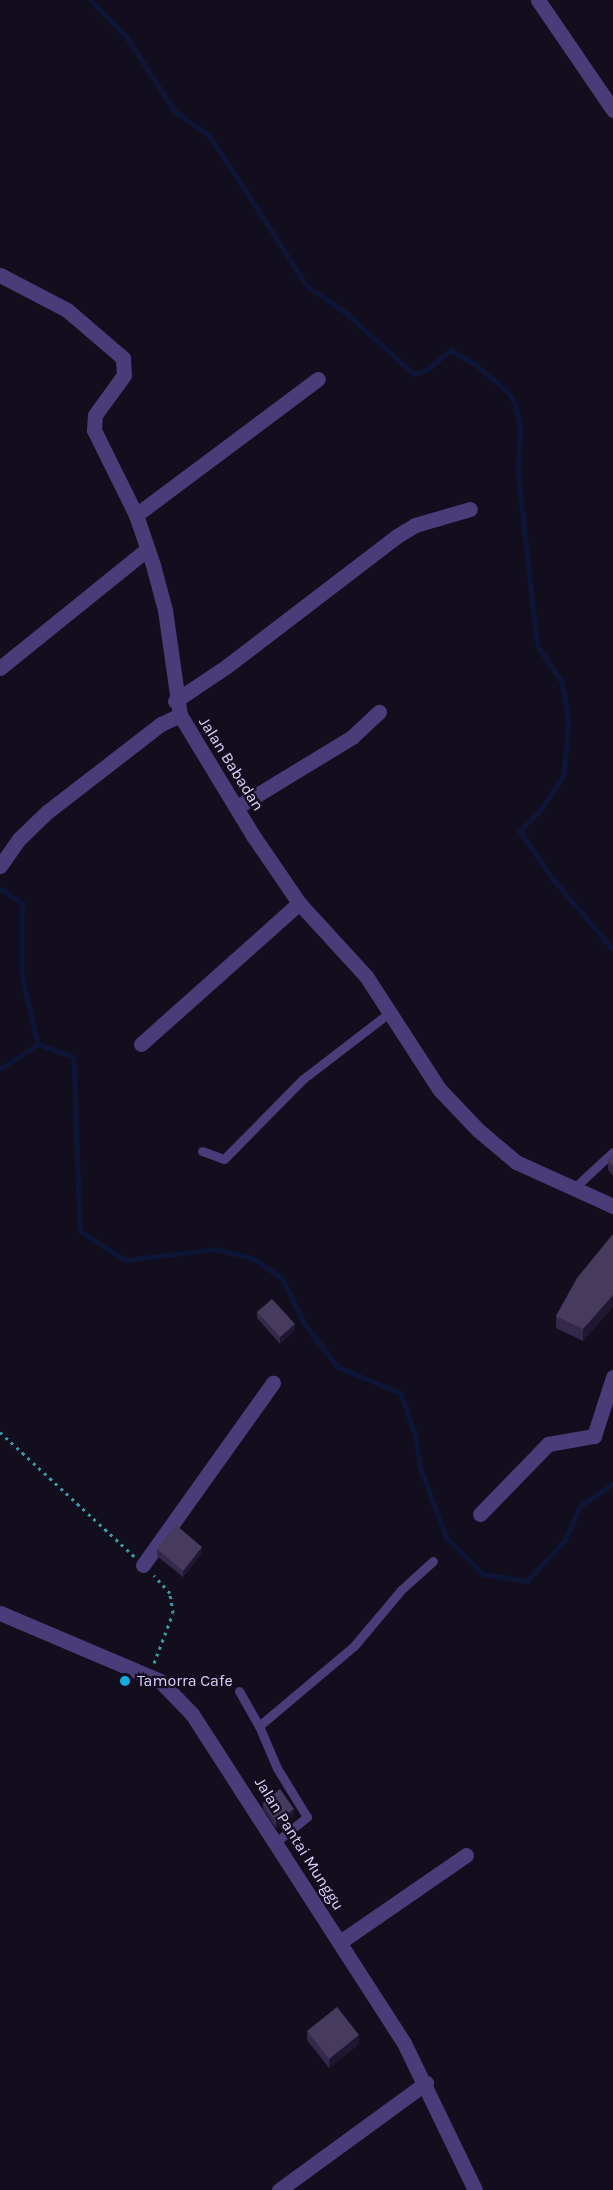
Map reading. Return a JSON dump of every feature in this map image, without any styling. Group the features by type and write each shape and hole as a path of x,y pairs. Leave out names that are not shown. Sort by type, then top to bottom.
{"street":[{"path":"538,0 613,110"},
{"name":"Jalan Babadan","path":"0,275 67,310 123,358 124,375 95,414 94,430 136,515 165,610 177,708 299,903 366,976 440,1089 478,1130 516,1162 613,1206"},
{"path":"136,515 318,379"},
{"path":"0,866 19,839 47,812 161,724 227,666 397,536 415,525 470,509"},
{"path":"0,668 146,550"},
{"path":"237,807 352,737 380,712"},
{"path":"141,1044 299,903"},
{"path":"480,1514 548,1444 594,1436 613,1377"},
{"path":"143,1565 273,1383"},
{"name":"Jalan Pantai Munggu","path":"0,1614 149,1676 170,1690 208,1734 426,2083 475,2190"},
{"path":"340,1942 466,1855"},
{"path":"279,2190 426,2083"}],"lane":[{"path":"202,1151 224,1159 303,1078 389,1013"},
{"path":"573,1189 613,1152"},
{"path":"260,1726 354,1646 401,1590 434,1562"},
{"path":"239,1691 260,1726 276,1768 307,1817 276,1842"}],"path":[{"path":"0,1432 164,1583 172,1605 171,1623 149,1676"}],"building":[{"path":"613,1155 613,1166 608,1161"},
{"path":"613,1234 613,1295 583,1329 556,1316 577,1278"},
{"path":"272,1299 295,1324 280,1337 257,1312"},
{"path":"176,1525 202,1547 183,1571 157,1549"},
{"path":"280,1789 294,1809 276,1822 263,1803"},
{"path":"337,2007 359,2035 329,2059 307,2031"}],"waterway":[{"path":"91,0 126,36 175,111 210,136 308,287 344,311 414,374 428,369 451,350 475,364 507,391 515,403 521,429 518,470 536,633 539,648 562,682 569,720 564,775 541,810 520,831 553,879 613,949"},
{"path":"0,888 22,903 22,975 38,1044"},
{"path":"0,1069 38,1044 74,1057 80,1231 125,1260 216,1249 253,1258 283,1279 304,1323 338,1367 401,1393 416,1437 420,1467 447,1538 483,1574 527,1581 565,1540 580,1506 613,1484"}],"place":[{"name":"Tamorra Cafe","path":"125,1681"}]}
